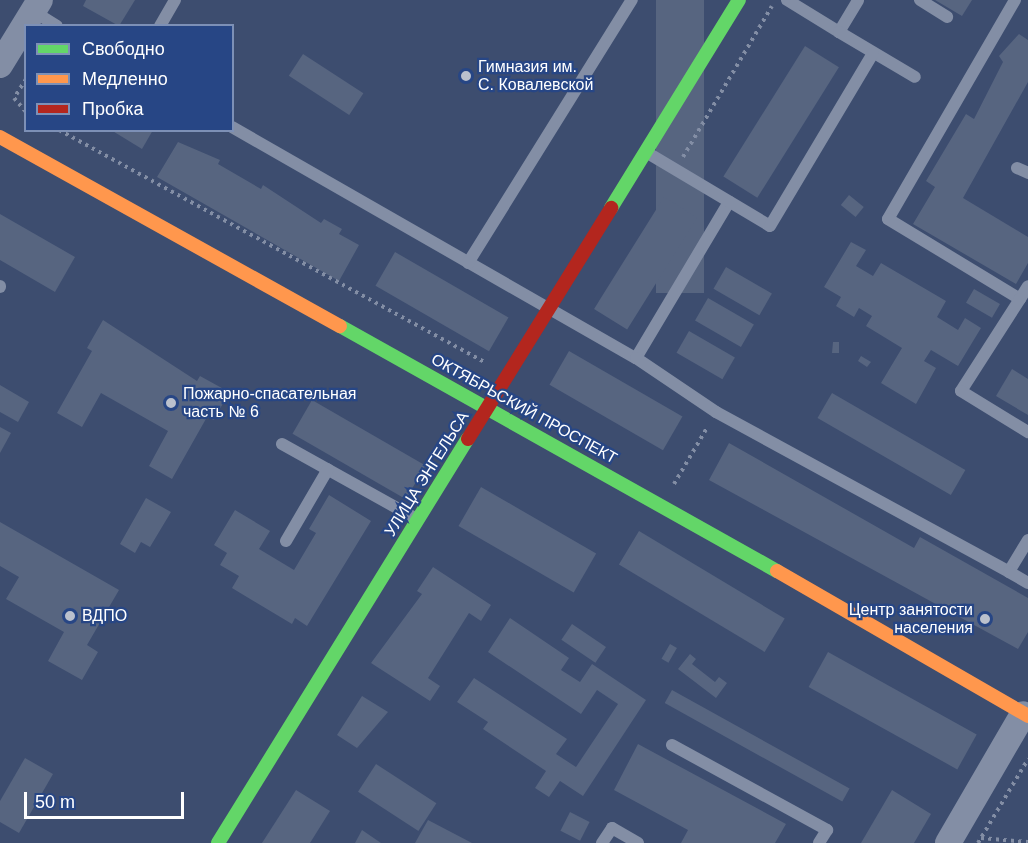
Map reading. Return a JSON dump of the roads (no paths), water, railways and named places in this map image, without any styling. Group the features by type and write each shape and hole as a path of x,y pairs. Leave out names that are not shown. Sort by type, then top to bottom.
{"main road":[{"name":"УЛИЦА ЭНГЕЛЬСА","path":"221,842 487,407 740,0"},
{"name":"ОКТЯБРЬСКИЙ ПРОСПЕКТ","path":"0,137 662,505 1026,712"}],"street":[{"path":"25,24 36,6"},
{"path":"0,65 24,26"},
{"path":"948,843 1026,712"}],"lane":[{"path":"161,24 175,0"},
{"path":"468,263 632,0"},
{"path":"787,0 915,77"},
{"path":"839,32 858,0"},
{"path":"920,0 946,16"},
{"path":"1015,0 888,219 1020,299"},
{"path":"36,6 55,24"},
{"path":"646,152 770,226 873,53"},
{"path":"234,128 636,358 716,412 1028,583"},
{"path":"636,358 729,202"},
{"path":"1028,286 961,391 1028,432"},
{"path":"282,444 418,519"},
{"path":"286,541 328,469"},
{"path":"1008,572 1028,540"},
{"path":"672,745 827,830 819,843"},
{"path":"602,843 612,828 638,843"}],"place":[{"name":"Гимназия им. С. Ковалевской","path":"466,76"},
{"name":"Пожарно-спасательная часть № 6","path":"171,403"},
{"name":"ВДПО","path":"70,616"},
{"name":"Центр занятости населения","path":"985,619"}]}
